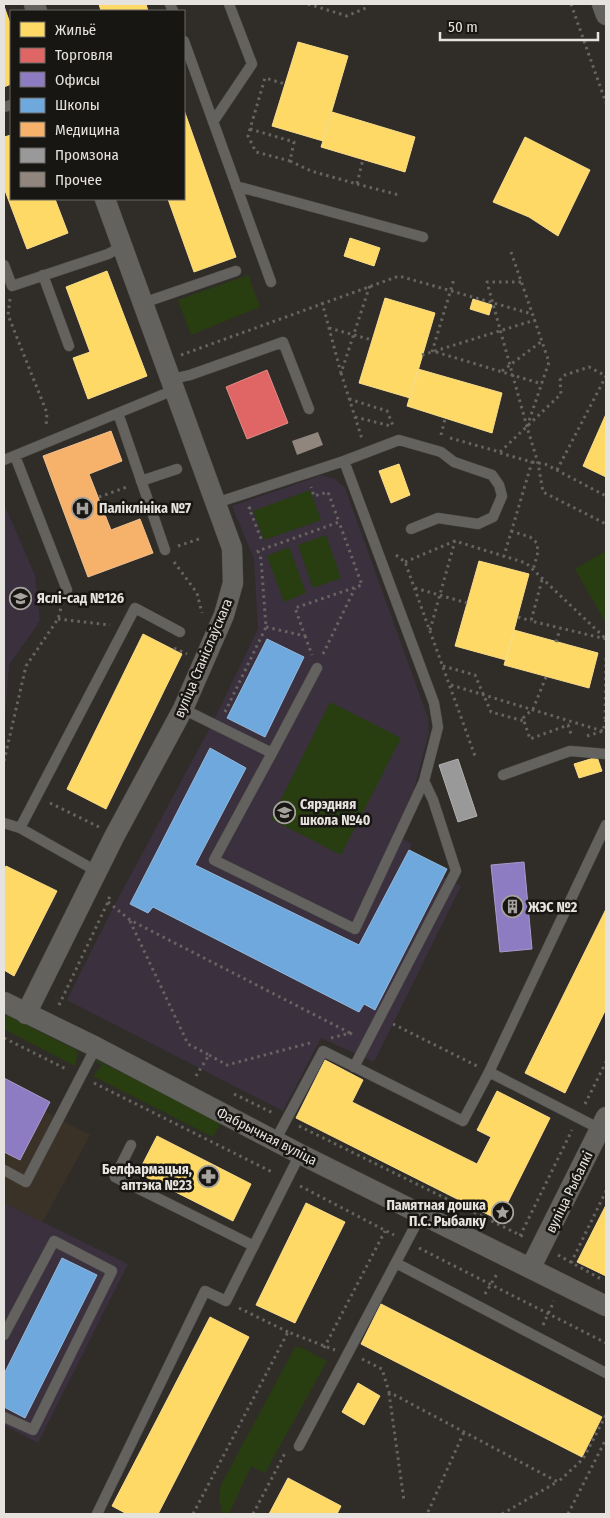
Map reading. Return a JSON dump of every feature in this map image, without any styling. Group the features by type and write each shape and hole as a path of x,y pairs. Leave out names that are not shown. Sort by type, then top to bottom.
{"street":[{"path":"602,4 606,15"},
{"name":"вуліца Станіслаўскага","path":"26,1014 182,709 224,615 234,583 232,548 105,200"},
{"name":"Фабрычная вуліца","path":"4,1002 96,1047 300,1154 531,1267 606,1306"},
{"name":"вуліца Рыбалкі","path":"531,1267 604,1126"}],"lane":[{"path":"213,122 252,64 229,4"},
{"path":"185,45 271,282"},
{"path":"236,186 423,236"},
{"path":"4,265 12,286 108,254 123,246"},
{"path":"143,303 236,271"},
{"path":"43,275 69,346"},
{"path":"4,460 118,413 170,376 190,375 283,342 309,409"},
{"path":"118,413 165,550"},
{"path":"216,503 344,461 399,440 441,452 454,462 492,475 500,485 502,496 493,517 478,524 438,518 411,528"},
{"path":"15,456 67,590"},
{"path":"317,668 214,860 355,929 424,781 438,727 434,704 344,461"},
{"path":"142,481 176,469"},
{"path":"20,828 136,608 180,632"},
{"path":"182,709 272,753"},
{"path":"503,775 570,751 606,754"},
{"path":"354,1067 456,871 444,829 424,781"},
{"path":"4,823 20,828 98,872"},
{"path":"275,1141 323,1051 462,1121 488,1072 606,825"},
{"path":"4,1170 26,1182 96,1047"},
{"path":"488,1072 578,1119 604,1126"},
{"path":"131,1145 115,1177 254,1246"},
{"path":"96,1514 205,1291 226,1301 300,1154"},
{"path":"299,1446 422,1213"},
{"path":"4,1335 54,1241 112,1271 32,1430 4,1417"},
{"path":"396,1263 606,1373"}],"path":[{"path":"308,4 347,16 366,8 364,4"},
{"path":"572,4 606,102"},
{"path":"285,84 266,78 248,136 256,152 290,161 311,171 399,195"},
{"path":"250,129 294,142 290,161"},
{"path":"357,184 363,159"},
{"path":"511,252 549,362 527,427"},
{"path":"170,376 322,302 399,276 532,314"},
{"path":"434,352 454,279"},
{"path":"521,282 488,282 509,366 538,463 543,492 606,524"},
{"path":"12,286 6,316 47,413 44,444"},
{"path":"341,373 370,286"},
{"path":"322,302 341,373 363,443"},
{"path":"422,355 535,320"},
{"path":"329,327 372,340"},
{"path":"501,372 542,341"},
{"path":"434,352 542,384"},
{"path":"527,427 561,394 560,380 565,375 589,367 606,376 557,470"},
{"path":"349,399 387,411 395,431 387,434"},
{"path":"442,435 445,419"},
{"path":"532,462 557,470 606,496"},
{"path":"99,498 142,481"},
{"path":"302,489 310,486 314,496 328,492 362,585 295,608 317,668"},
{"path":"258,505 249,508 262,541"},
{"path":"218,726 266,627 261,559 258,550 339,522"},
{"path":"511,531 530,537 537,543 538,552 533,570"},
{"path":"372,536 405,562 475,756"},
{"path":"202,538 165,550 197,593 203,617"},
{"path":"405,562 455,541 526,563 606,639"},
{"path":"430,630 455,541"},
{"path":"531,621 542,580"},
{"path":"317,668 355,587"},
{"path":"414,588 467,603"},
{"path":"518,617 560,630 606,639"},
{"path":"4,761 26,666 58,619 126,627"},
{"path":"266,627 305,636"},
{"path":"556,642 560,630"},
{"path":"605,732 606,657"},
{"path":"443,666 475,675 491,712 524,721"},
{"path":"546,677 533,709 523,718 530,739 568,726 571,721"},
{"path":"450,685 605,732"},
{"path":"568,726 574,741"},
{"path":"581,738 605,732"},
{"path":"108,902 130,920 350,1033"},
{"path":"130,920 188,1044 209,1055 196,1076"},
{"path":"59,1005 67,1009"},
{"path":"4,1038 287,1179 606,1343"},
{"path":"478,1306 520,1235 606,1062"},
{"path":"188,1071 205,1080"},
{"path":"229,1092 520,1235 606,1281"},
{"path":"324,1348 385,1231"},
{"path":"226,1301 324,1348 349,1353 382,1369 389,1392 404,1501"},
{"path":"193,1514 288,1332"},
{"path":"389,1392 558,1482"},
{"path":"502,1514 558,1482 583,1459 606,1415"},
{"path":"428,1512 464,1432"},
{"path":"568,1514 606,1439"},
{"path":"253,1514 275,1473"}],"shaded area":[{"name":"Сярэдняя школа №40","path":"322,475 335,479 345,488 428,718 429,732 414,789 393,834 412,844 409,850 447,869 443,877 461,886 374,1062 321,1038 283,1111 67,1000 113,908 212,724 258,629 254,559 232,506"},
{"name":"Яслі-сад №126","path":"4,504 35,575 40,621 9,665 4,732"},
{"path":"4,1078 50,1102 45,1112 90,1135 42,1223 4,1203"},
{"path":"4,1203 128,1264 38,1443 4,1425"}],"green space":[{"path":"248,275 260,307 191,335 178,300"},
{"path":"310,490 321,520 264,540 253,511"},
{"path":"326,535 341,578 313,588 298,545"},
{"path":"289,547 306,593 284,602 267,556"},
{"path":"606,551 606,623 575,569"},
{"path":"330,702 401,738 341,855 271,819"},
{"path":"4,1014 221,1122 213,1137 93,1076 102,1065 78,1051 75,1066 4,1029"},
{"path":"295,1347 300,1347 327,1361 265,1473 251,1466 229,1514 222,1514 219,1497 221,1485"}],"building: Жильё":[{"path":"99,4 146,4 148,10 101,10"},
{"path":"4,6 10,23 10,84 4,87"},
{"path":"298,42 348,56 323,141 272,126"},
{"path":"332,112 415,137 405,172 321,147"},
{"path":"185,113 236,257 194,272 168,200 185,200"},
{"path":"10,135 10,200 55,200 68,233 27,249 4,188 4,137"},
{"path":"525,137 590,170 558,236 529,217 493,202"},
{"path":"350,238 380,248 374,266 344,256"},
{"path":"107,271 147,376 88,399 73,358 90,352 66,287"},
{"path":"385,298 435,313 410,398 359,383"},
{"path":"473,299 492,305 489,315 470,309"},
{"path":"418,369 502,393 492,433 407,406"},
{"path":"606,414 606,477 583,466"},
{"path":"399,464 410,495 391,503 379,471"},
{"path":"479,561 529,574 506,660 455,646"},
{"path":"514,630 598,653 589,688 504,665"},
{"path":"143,634 182,654 106,809 67,789"},
{"path":"597,757 602,771 579,778 574,764"},
{"path":"6,866 57,891 14,976 4,970 4,870"},
{"path":"606,909 606,1009 565,1093 525,1073"},
{"path":"325,1060 363,1080 352,1102 477,1164 491,1137 477,1130 497,1091 550,1118 499,1220 296,1118"},
{"path":"157,1136 251,1184 233,1221 138,1173"},
{"path":"306,1203 345,1222 295,1323 256,1305"},
{"path":"606,1205 606,1276 577,1262"},
{"path":"381,1304 602,1417 582,1457 361,1344"},
{"path":"210,1317 249,1337 158,1514 127,1514 112,1506"},
{"path":"358,1383 380,1396 364,1425 342,1412"},
{"path":"288,1478 341,1506 337,1514 269,1514"}],"building: Торговля":[{"path":"267,370 288,423 247,439 226,387"}],"building: Офисы":[{"name":"ЖЭС №2","path":"524,862 532,949 500,952 491,865"},
{"path":"4,1078 50,1102 20,1160 4,1152"}],"building: Школы":[{"path":"267,639 304,657 265,737 227,718"},
{"path":"210,748 246,768 195,865 359,945 409,850 447,869 375,1010 364,1004 359,1012 153,907 148,913 130,904"},
{"path":"62,1258 97,1275 25,1418 4,1407 4,1374"}],"building: Медицина":[{"name":"Паліклініка №7","path":"111,431 122,461 89,474 111,530 140,519 153,553 88,577 43,456"}],"building: Промзона":[{"path":"458,759 477,816 458,822 439,765"}],"building: Прочее":[{"path":"318,432 323,445 297,455 292,441"}],"place":[{"name":"Паліклініка №7","path":"83,508"},
{"name":"Яслі-сад №126","path":"21,598"},
{"name":"Сярэдняя школа №40","path":"284,812"},
{"name":"ЖЭС №2","path":"512,907"},
{"name":"Белфармацыя, аптэка №23","path":"208,1177"},
{"name":"Памятная дошка П.С. Рыбалку","path":"502,1213"}]}
